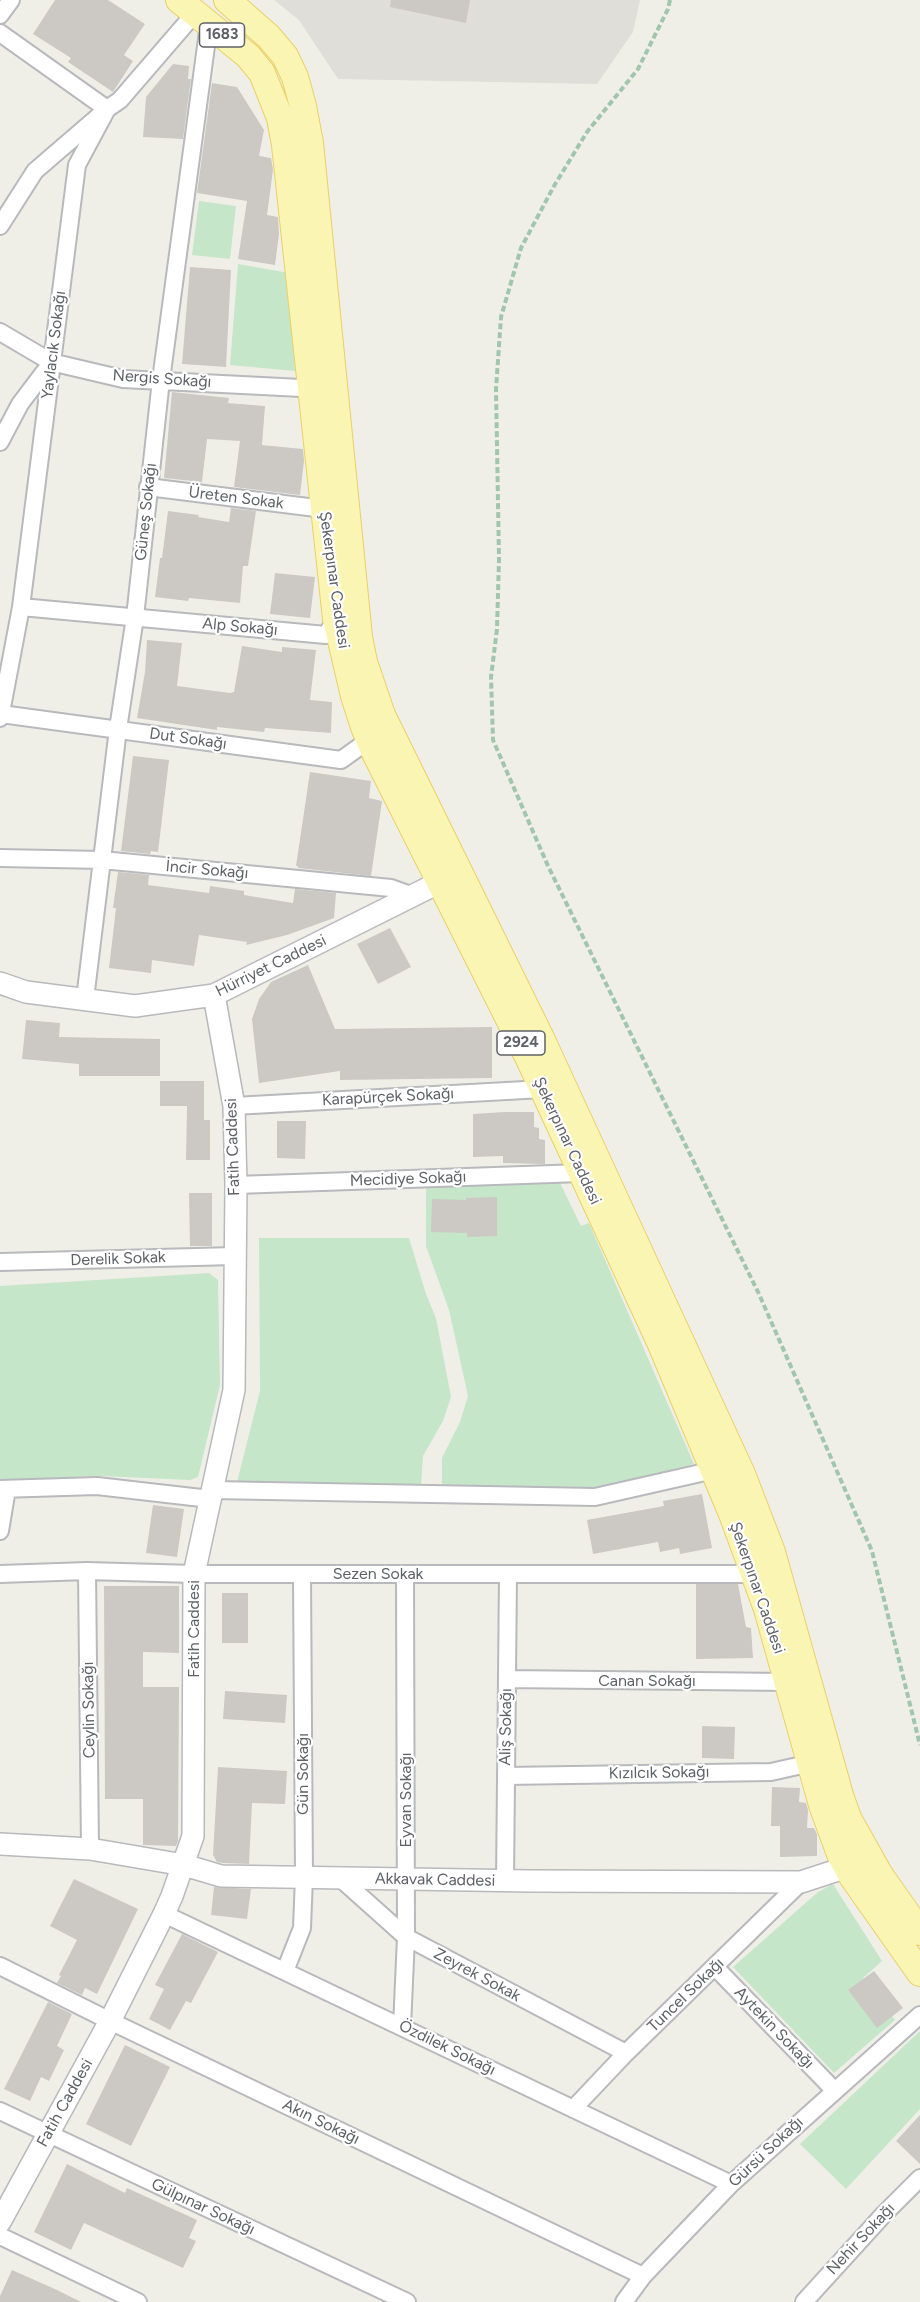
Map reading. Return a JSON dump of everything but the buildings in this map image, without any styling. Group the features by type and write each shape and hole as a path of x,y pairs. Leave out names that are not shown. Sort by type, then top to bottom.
{"main road":[{"name":"1683","path":"227,0 269,37 285,56"},
{"name":"1683","path":"194,12 248,56 262,73"},
{"name":"Şekerpınar Caddesi","path":"285,56 295,77 310,143 323,389 324,509 336,619 354,696 369,740 542,1038 742,1474 772,1552 848,1818 856,1860 920,1973"},
{"name":"Şekerpınar Caddesi","path":"262,73 274,100 285,145 364,662 390,736 543,1089 660,1342 714,1470 755,1574 831,1834 920,1932"}],"street":[{"path":"0,15 10,0"},
{"name":"Yaylacık Sokağı","path":"0,716 21,607 77,165 107,109 120,100 194,12"},
{"name":"Güneş Sokağı","path":"85,999 118,729 135,617 161,380 194,12"},
{"path":"0,33 107,109 35,171 0,226"},
{"name":"Nergis Sokağı","path":"0,332 51,362 123,379 323,389"},
{"path":"0,442 20,404 51,362"},
{"name":"Üreten Sokak","path":"148,487 324,509"},
{"path":"21,607 135,617"},
{"name":"Alp Sokağı","path":"135,617 326,635 336,619"},
{"name":"Dut Sokağı","path":"0,716 118,729 341,760 369,740"},
{"name":"İncir Sokağı","path":"0,858 102,861 391,888 413,896"},
{"name":"Hürriyet Caddesi","path":"0,983 26,992 135,1006 214,995 450,877"},
{"name":"Fatih Caddesi","path":"0,2222 110,2021 164,1914 193,1836 194,1574 234,1390 236,1185 234,1106 214,995"},
{"name":"Karapürçek Sokağı","path":"234,1106 543,1089"},
{"name":"Mecidiye Sokağı","path":"236,1185 581,1173"},
{"name":"Derelik Sokak","path":"0,1262 235,1256"},
{"path":"0,1531 4,1489 97,1486 211,1494 594,1497 714,1470"},
{"name":"Sezen Sokak","path":"0,1574 87,1571 194,1574 755,1574"},
{"name":"Ceylin Sokağı","path":"87,1571 90,1849"},
{"name":"Gün Sokağı","path":"285,1971 302,1928 304,1877 302,1574"},
{"name":"Eyvan Sokağı","path":"402,2027 406,1937 405,1574"},
{"name":"Aliş Sokağı","path":"505,1881 508,1574"},
{"name":"Canan Sokağı","path":"507,1679 788,1682"},
{"name":"Kızılcık Sokağı","path":"506,1776 771,1772 811,1763"},
{"name":"Akkavak Caddesi","path":"0,1844 90,1849 184,1865 221,1876 505,1881 801,1882 856,1860"},
{"name":"Zeyrek Sokak","path":"340,1878 406,1937 626,2053"},
{"name":"Tuncel Sokağı","path":"573,2109 626,2053 801,1882"},
{"name":"Özdilek Sokağı","path":"164,1914 731,2184"},
{"name":"Akın Sokağı","path":"0,1966 643,2276"},
{"name":"Aytekin Sokağı","path":"715,1967 834,2090"},
{"name":"Gürsü Sokağı","path":"624,2302 643,2276 731,2184 920,2015"},
{"name":"Gülpınar Sokağı","path":"0,2111 407,2302"},
{"name":"Nehir Sokağı","path":"804,2302 920,2178"},
{"path":"0,2236 138,2302"}],"path":[{"path":"670,0 668,9 638,69 587,132 521,248 501,317 496,388 499,559 497,629 491,677 493,740 548,866 759,1294 872,1551 920,1745"}],"shaded area":[{"path":"274,0 640,0 633,32 597,84 338,79 299,20"}],"green space":[{"path":"199,201 236,206 230,259 192,255"},
{"path":"238,264 289,273 295,371 230,365"},
{"path":"560,1183 581,1226 589,1223 694,1464 597,1490 442,1486 442,1458 460,1422 468,1396 449,1310 426,1246 426,1185"},
{"path":"259,1238 409,1238 426,1294 436,1318 451,1397 443,1421 423,1456 421,1486 237,1482 260,1391"},
{"path":"209,1273 218,1280 220,1385 198,1477 190,1480 100,1476 0,1480 0,1286"},
{"path":"833,1884 882,1961 863,1978 895,2020 834,2073 733,1967 818,1892"},
{"path":"920,2031 920,2109 846,2189 800,2144"}]}
